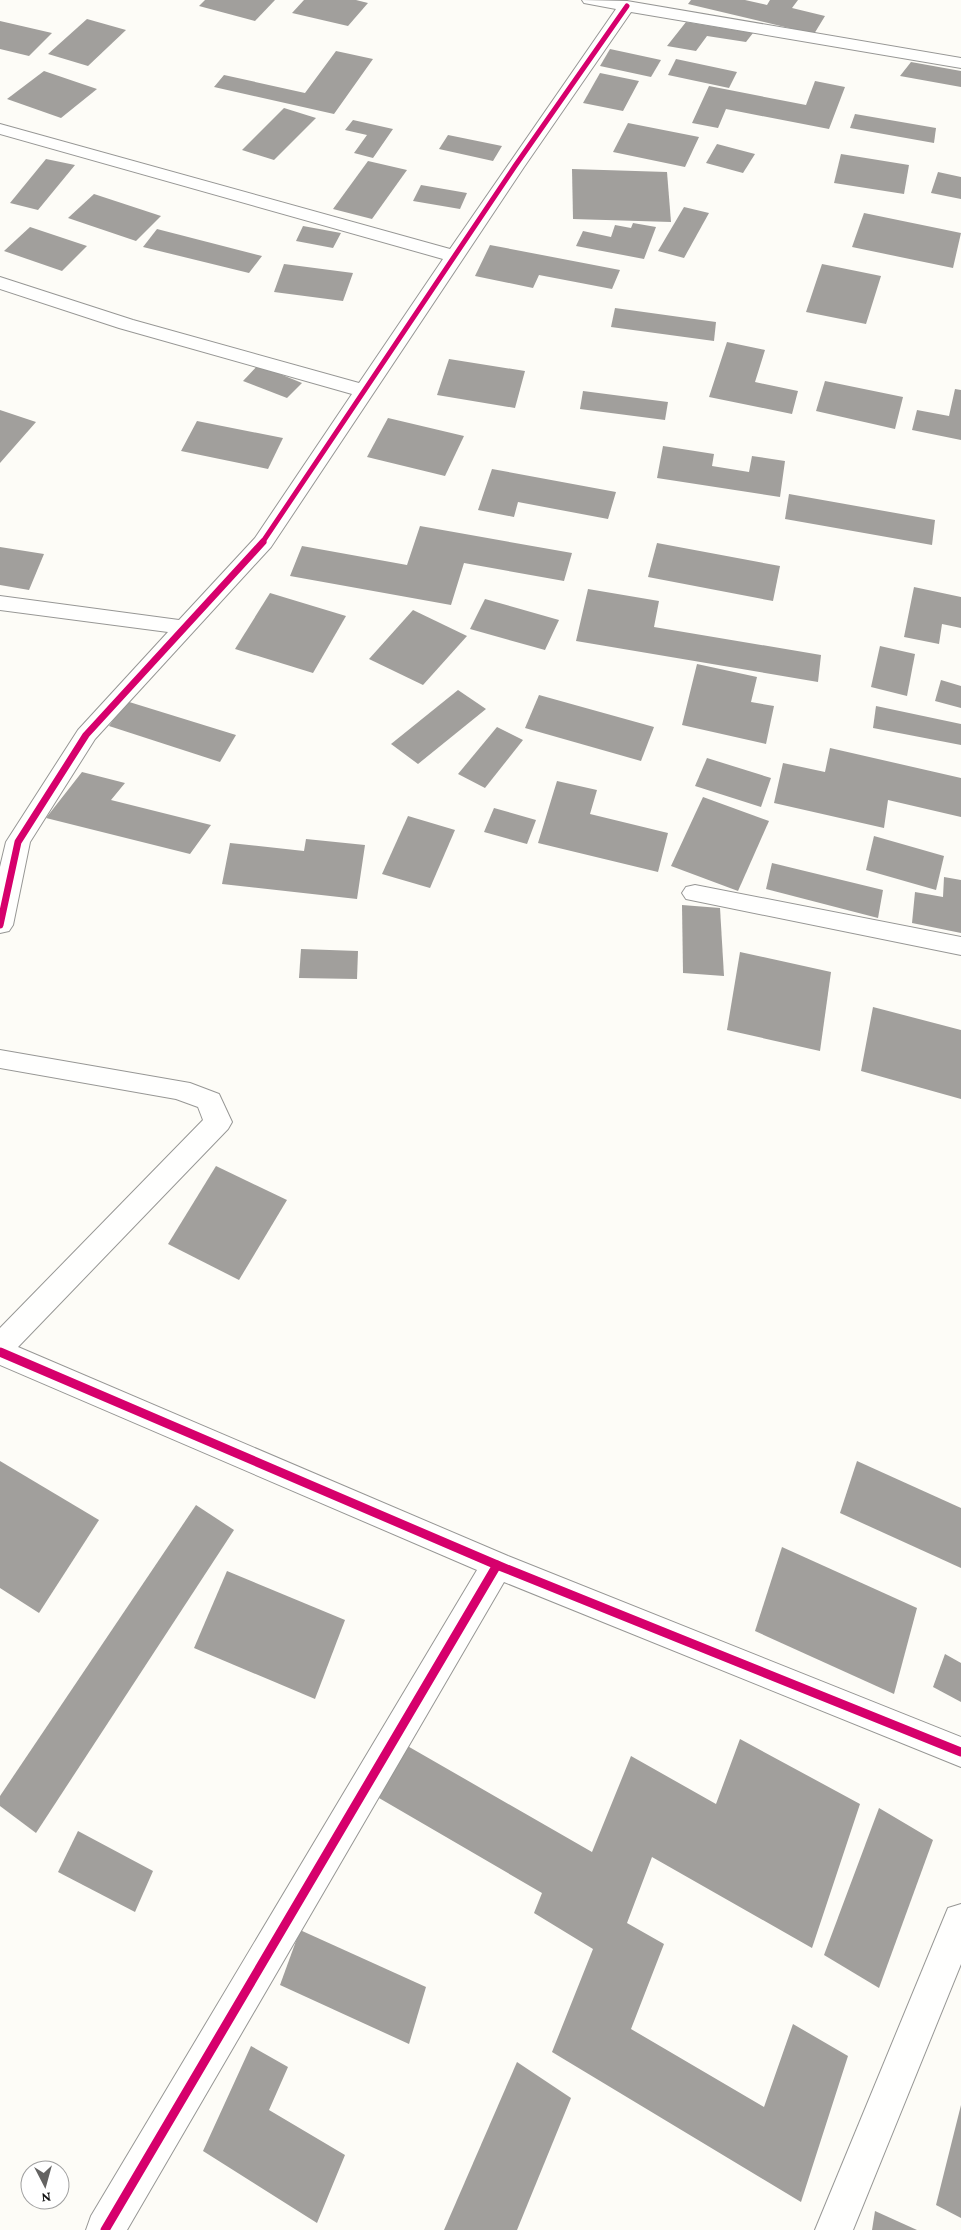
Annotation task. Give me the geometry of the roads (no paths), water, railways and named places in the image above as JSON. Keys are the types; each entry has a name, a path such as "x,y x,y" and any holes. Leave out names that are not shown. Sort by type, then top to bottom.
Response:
{"street":[{"path":"590,0 961,63"},
{"path":"0,925 18,842 86,734 263,542 515,166 627,6"},
{"path":"0,129 455,256"},
{"path":"0,284 126,324 365,391"},
{"path":"0,603 185,628"},
{"path":"695,893 961,946"},
{"path":"0,1059 180,1090 209,1101 218,1122 0,1347"},
{"path":"0,1352 497,1564 961,1752"},
{"path":"105,2230 497,1564"},
{"path":"834,2230 961,1920"}]}
